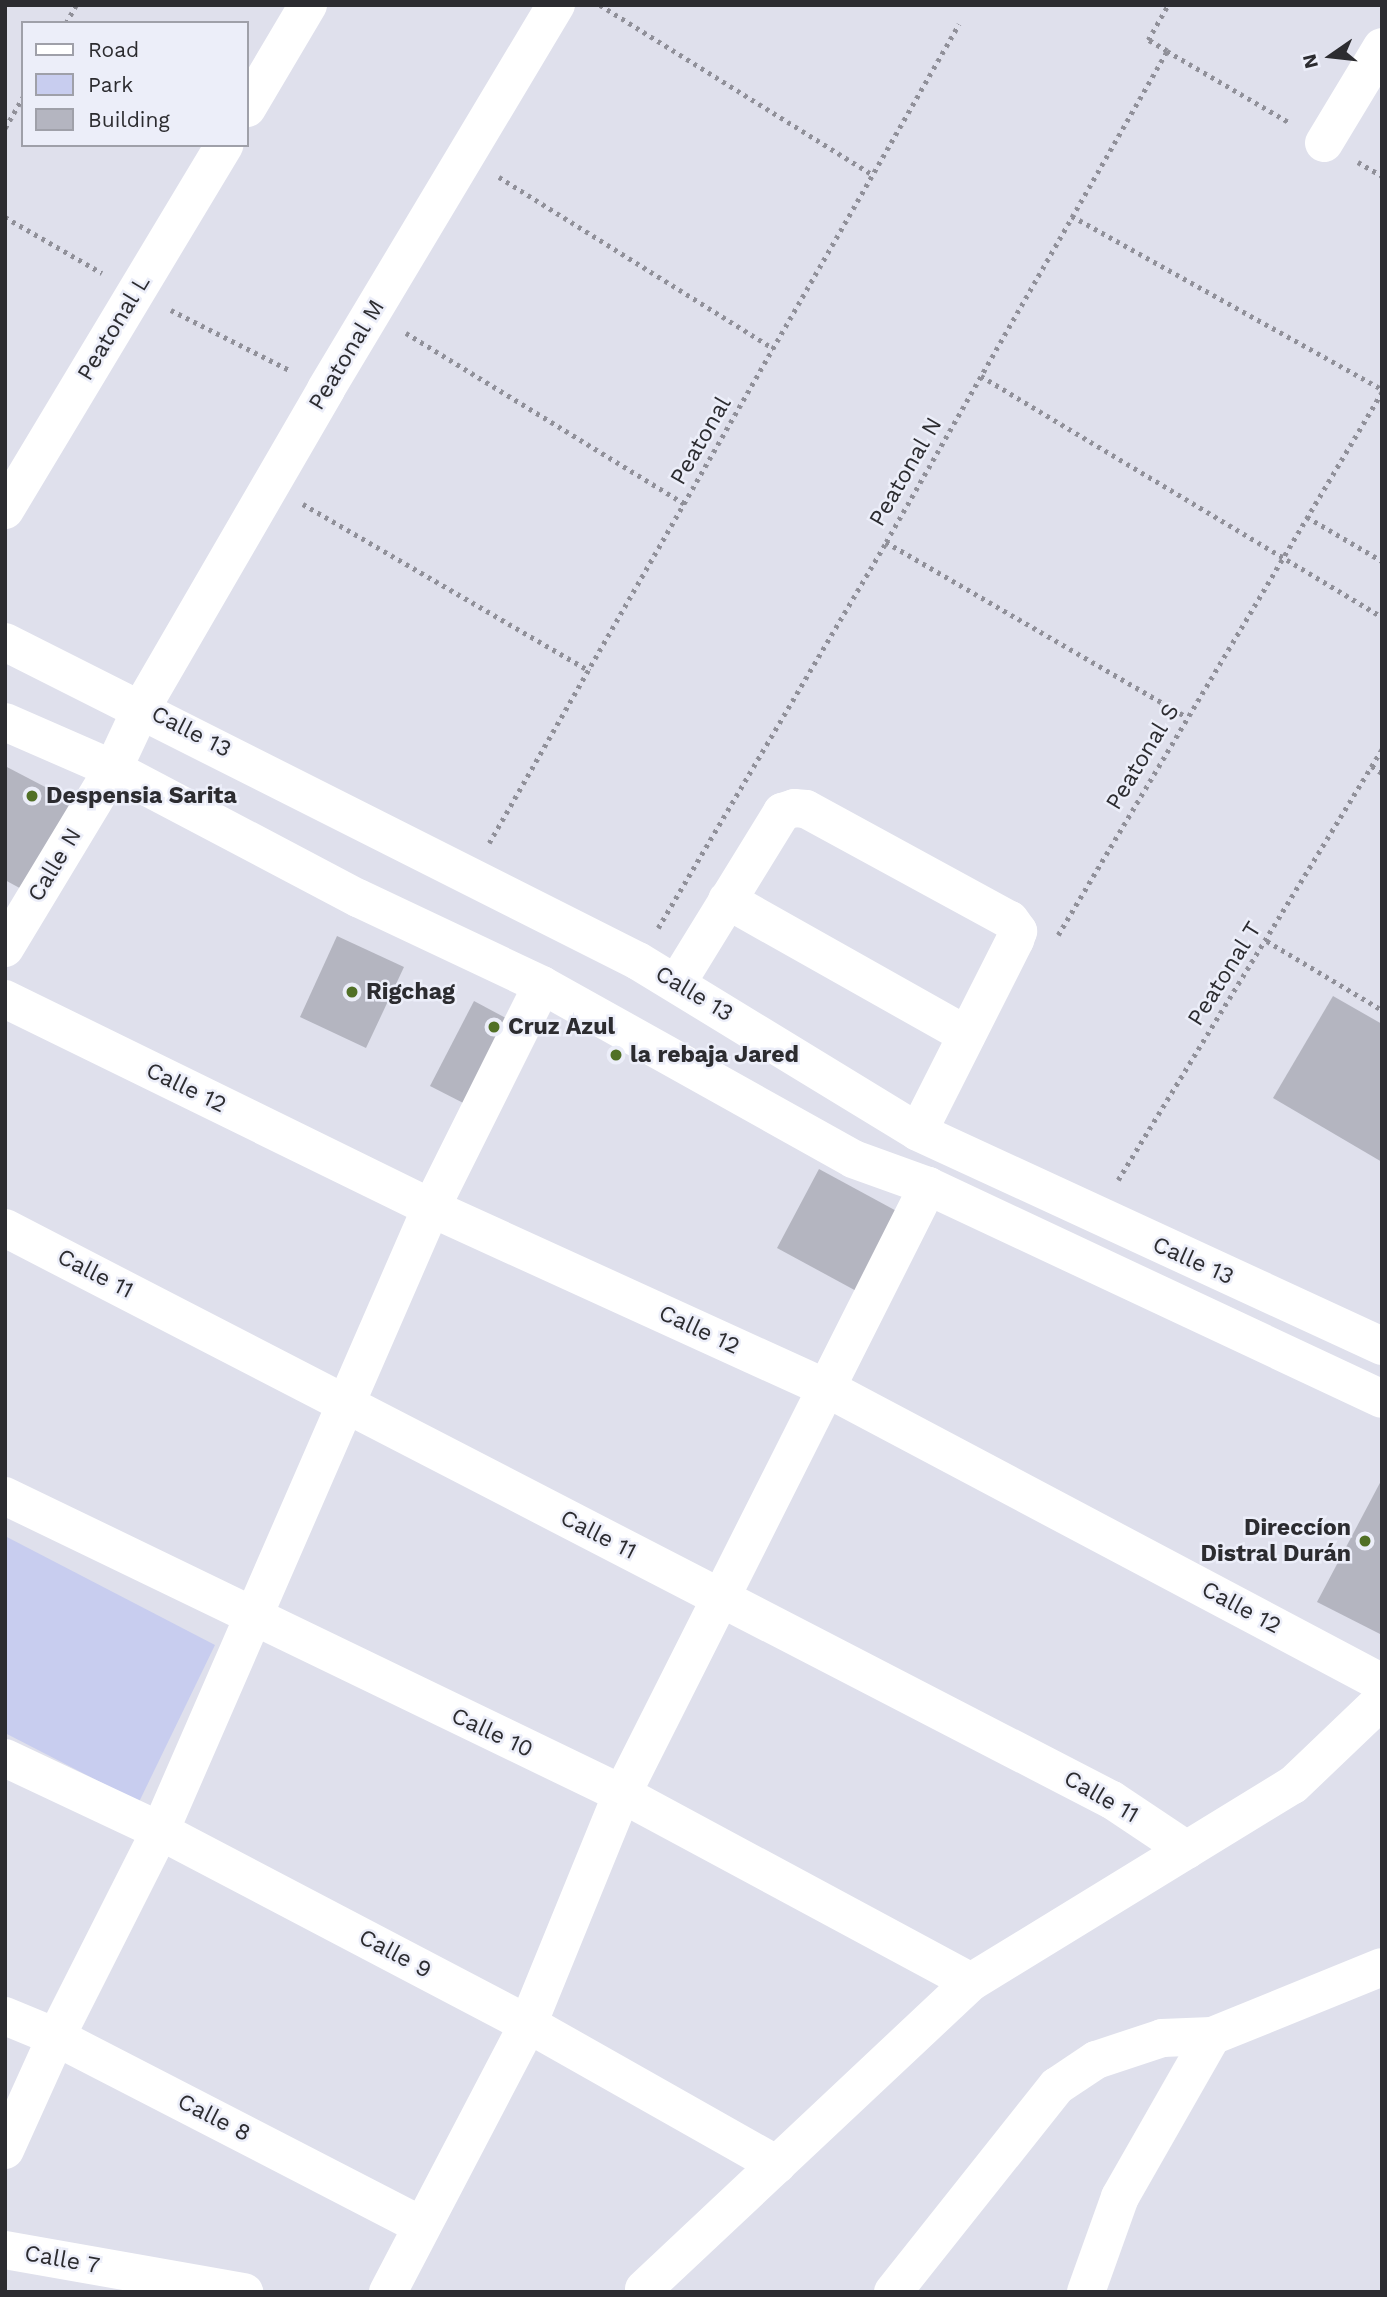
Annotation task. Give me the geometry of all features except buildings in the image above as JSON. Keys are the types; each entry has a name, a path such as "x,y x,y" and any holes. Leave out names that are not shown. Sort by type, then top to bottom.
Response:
{"street":[{"path":"248,106 309,5"},
{"name":"Peatonal M","path":"142,707 556,5"},
{"path":"1324,142 1382,47"},
{"name":"Peatonal L","path":"5,510 223,147"},
{"name":"Calle 13","path":"5,642 142,707 638,961 918,1132 1095,1216 1382,1346"},
{"name":"Calle N","path":"5,948 113,769 142,707"},
{"name":"Calle 13","path":"5,722 113,769 358,898 542,985 853,1159 928,1186 1382,1399"},
{"path":"677,983 782,812 794,808 806,808 1010,920 1018,931 1015,940 918,1132"},
{"path":"727,900 967,1035"},
{"path":"5,2150 56,2037 160,1831 349,1405 431,1208 542,985"},
{"name":"Calle 12","path":"5,999 431,1208 828,1389 1382,1683"},
{"path":"388,2292 528,2024 622,1794 928,1186"},
{"name":"Calle 11","path":"5,1228 1112,1800 1187,1850"},
{"path":"1169,1297 1185,1257"},
{"name":"Calle 10","path":"5,1496 253,1619 622,1794 971,1982"},
{"path":"644,2289 971,1982 1293,1785 1382,1700"},
{"name":"Calle 9","path":"5,1758 160,1831 528,2024 777,2165"},
{"path":"893,2292 1056,2086 1096,2060 1162,2038 1212,2036 1382,1967"},
{"name":"Calle 8","path":"5,2016 56,2037 421,2225"},
{"path":"1086,2292 1120,2197 1212,2036"},
{"name":"Calle 7","path":"5,2250 243,2292"}],"path":[{"path":"67,21 76,5"},
{"path":"600,5 873,175"},
{"path":"1168,5 1148,40 1382,176"},
{"name":"Peatonal","path":"470,874 590,671 959,24"},
{"name":"Peatonal N","path":"638,961 886,542 1167,51"},
{"path":"5,128 21,100"},
{"path":"465,156 774,349"},
{"path":"1072,216 1382,390"},
{"path":"372,313 685,504"},
{"path":"981,376 1382,617"},
{"name":"Peatonal S","path":"1056,939 1382,390"},
{"path":"271,485 590,671"},
{"path":"1307,517 1382,561"},
{"path":"886,542 1187,717"},
{"name":"Peatonal T","path":"1095,1216 1267,941 1382,749"},
{"path":"1372,766 1382,773"},
{"path":"1267,941 1382,1010"}],"green space":[{"path":"5,1536 215,1645 139,1802 5,1733"}],"place":[{"name":"Despensia Sarita","path":"32,796"},
{"name":"Rigchag","path":"352,992"},
{"name":"Cruz Azul","path":"494,1027"},
{"name":"la rebaja Jared","path":"616,1055"},
{"name":"Direccíon Distral Durán","path":"1365,1541"}]}
